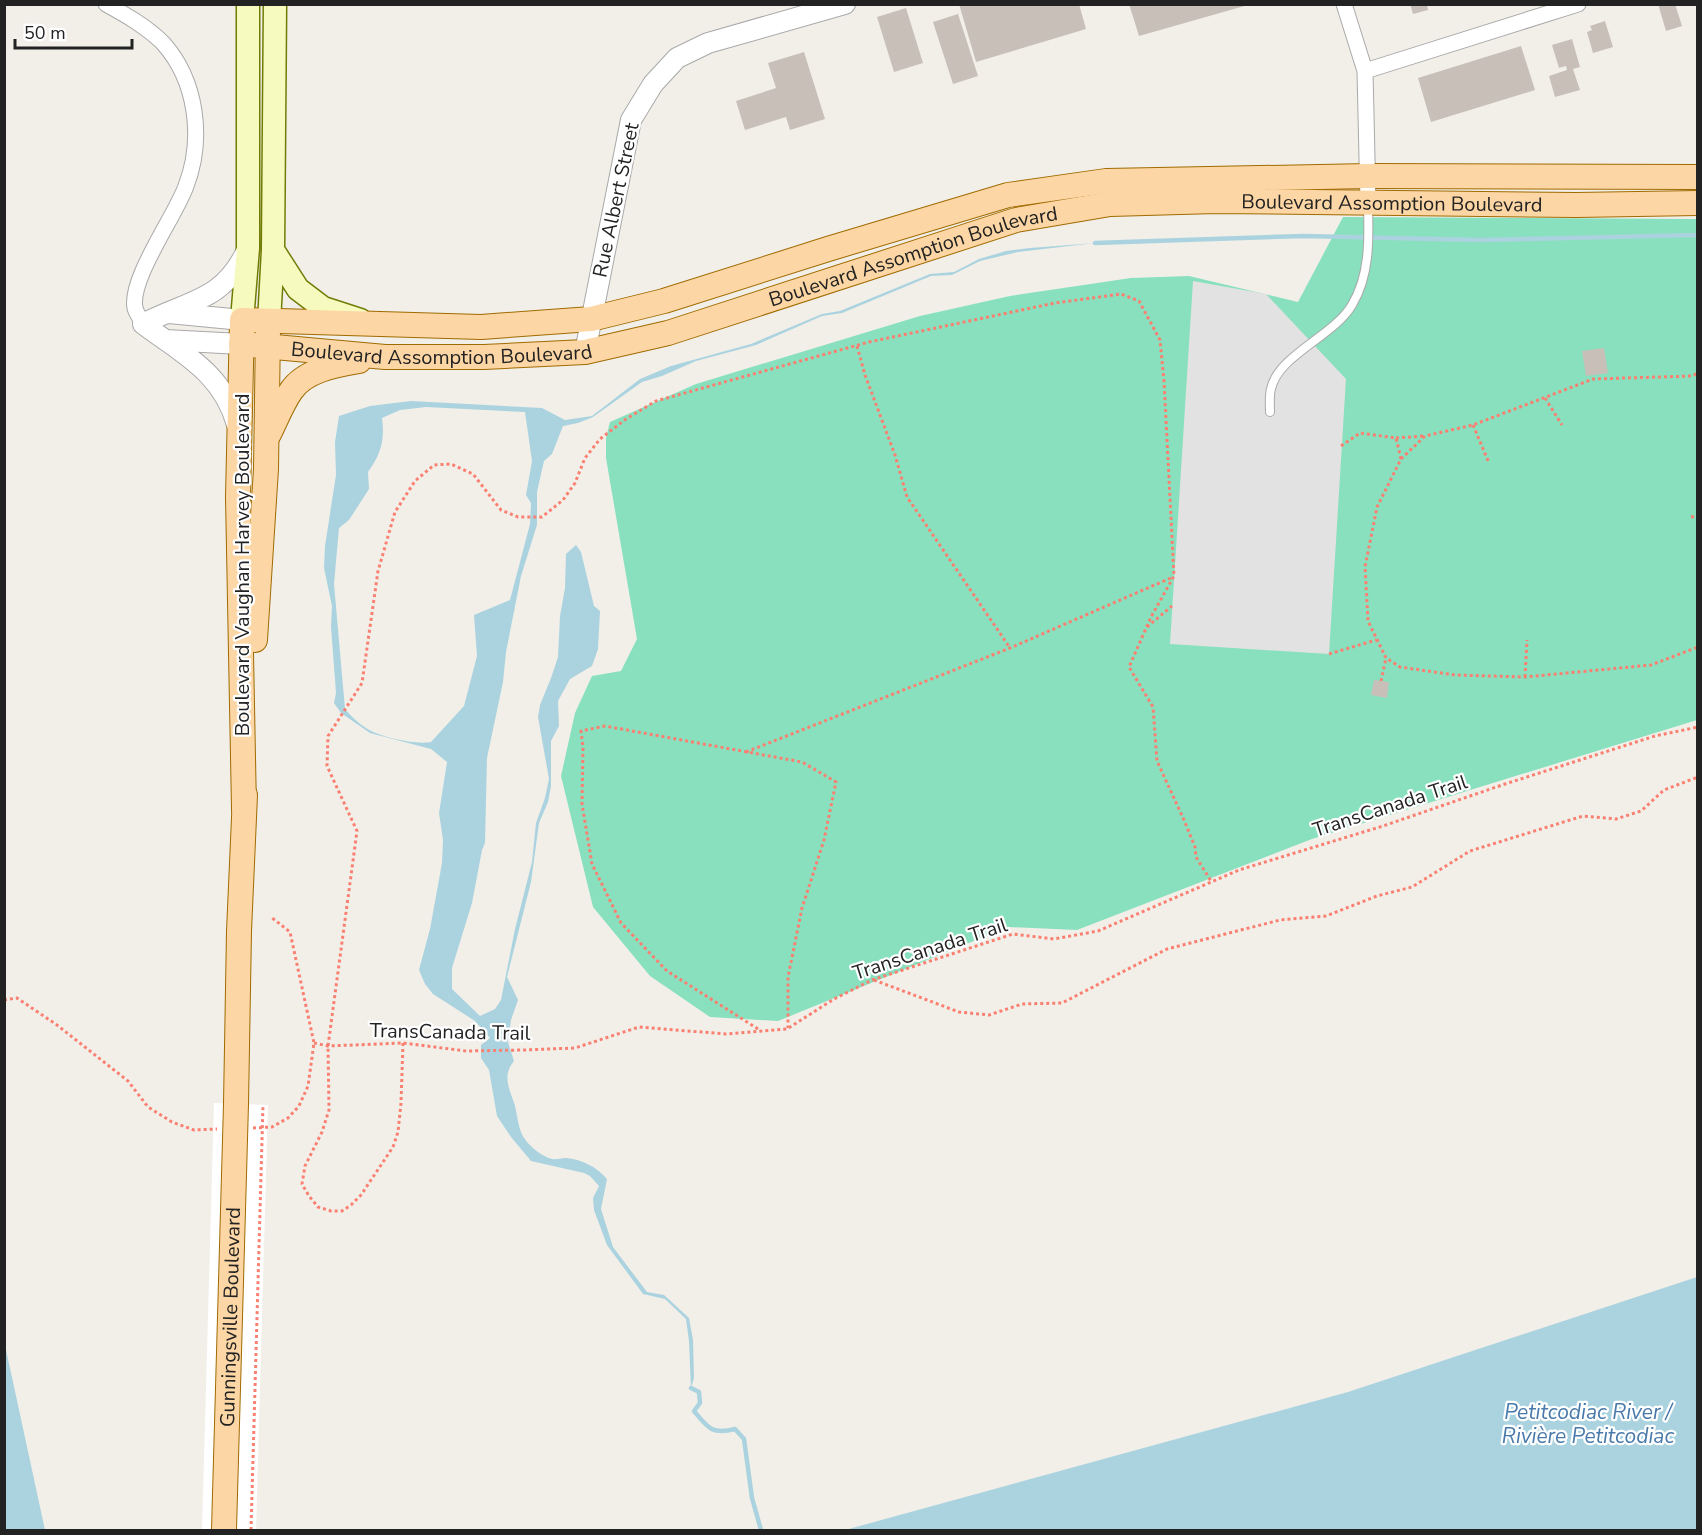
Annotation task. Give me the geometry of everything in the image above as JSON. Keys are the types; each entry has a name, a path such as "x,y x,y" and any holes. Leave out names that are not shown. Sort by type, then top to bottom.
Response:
{"main road":[{"name":"Boulevard Vaughan Harvey Boulevard","path":"244,809 238,497 242,323 248,248 249,4"},
{"name":"Boulevard Vaughan Harvey Boulevard","path":"236,1104 244,809 267,438 273,250 275,4"},
{"name":"Boulevard Assomption Boulevard","path":"242,323 481,327 591,319 664,301 1008,195 1106,181 1369,176 1698,177"},
{"name":"Boulevard Assomption Boulevard","path":"269,324 385,357 484,357 585,352 668,333 1016,220 1110,204 1216,201 1576,205 1698,203"},
{"path":"273,250 298,289 323,308 373,324"},
{"path":"267,438 291,391 300,381 336,365 385,357"},
{"name":"Gunningsville Boulevard","path":"224,1530 236,1104"}],"street":[{"path":"106,4 147,29 162,43 178,62 194,105 194,154 187,185 145,268 136,290 135,307 143,324 191,358 219,387 231,406 240,436"},
{"name":"Rue Albert Street","path":"585,352 631,120 653,84 676,58 708,43 845,4"},
{"path":"1344,4 1365,71 1368,202"},
{"path":"1365,71 1578,4"},
{"path":"143,324 164,313 206,298 235,273 248,248"},
{"name":"Boulevard Assomption Boulevard","path":"164,313 242,323"},
{"name":"Boulevard Assomption Boulevard","path":"165,340 242,323"}],"lane":[{"path":"1270,412 1271,388 1286,363 1337,323 1352,305 1364,279 1368,250 1368,202"}],"path":[{"path":"403,1043 401,1103 398,1132 393,1147 361,1195 342,1211 331,1211 318,1207 302,1184 305,1166 322,1132 329,1110 328,1046 357,831 327,766 328,736 349,707 362,683 378,571 395,512 415,481 434,465 451,464 473,474 501,510 518,517 542,517 563,500 575,483 585,458 600,439 656,400 857,346 1055,303 1121,294 1139,301 1160,339 1174,576 1146,628 1129,667 1153,707 1157,761 1195,847 1196,857 1211,881"},
{"path":"857,346 907,496 1010,648"},
{"path":"1341,446 1360,433 1396,438 1425,436 1473,425 1593,377 1692,376 1698,373"},
{"path":"1545,398 1562,425"},
{"path":"1473,425 1489,464"},
{"path":"1425,436 1401,459 1377,507 1365,567 1368,621 1386,658 1400,667 1455,675 1525,677 1652,665 1698,647"},
{"path":"1396,438 1401,459"},
{"path":"1691,517 1698,516"},
{"path":"746,752 1010,648 1174,576"},
{"path":"1146,628 1172,606"},
{"path":"1329,654 1376,640"},
{"path":"1525,677 1527,640"},
{"path":"1382,681 1386,658"},
{"path":"760,1030 667,971 621,923 592,864 582,804 581,731 605,726 802,762 836,782 824,840 802,908 788,977 788,1029"},
{"name":"TransCanada Trail","path":"314,1043 328,1046 403,1043 466,1051 523,1050 575,1048 639,1027 726,1034 788,1029 834,999 872,980 1013,934 1054,939 1098,930 1239,870 1383,826 1505,783 1655,736 1698,727"},
{"path":"872,980 959,1012 989,1015 1022,1004 1062,1004 1167,949 1280,920 1326,916 1377,896 1412,887 1470,851 1583,816 1616,819 1641,811 1664,790 1698,777"},
{"path":"249,1128 272,1127 288,1118 299,1106 308,1086 314,1043 290,933 271,918"},
{"path":"4,1000 17,998 57,1025 128,1081 148,1107 172,1122 194,1130 227,1129"},
{"path":"251,1530 263,1105"}],"green space":[{"path":"1343,217 1697,219 1697,720 1312,839 1077,930 1008,927 778,1021 710,1017 650,976 593,907 561,776 575,713 592,676 621,671 637,639 606,458 606,438 610,422 696,384 920,316 1010,296 1131,278 1189,276 1298,302"}],"shaded area":[{"path":"1193,281 1266,294 1346,379 1329,654 1170,644"}],"water":[{"path":"1095,243 1018,252 980,261 952,275 931,276 842,313 822,316 756,345 696,361 642,382 593,417 563,426 552,454 544,461 537,492 537,525 521,576 487,758 485,843 472,903 452,968 452,989 480,1016 495,1009 501,1000 515,929 532,862 536,823 549,779 538,717 540,705 558,657 566,554 576,545 581,552 594,606 600,611 598,649 592,666 570,679 558,701 559,726 551,741 551,786 548,802 539,823 531,882 507,977 518,1000 511,1020 508,1042 514,1061 508,1071 509,1090 520,1128 529,1145 552,1159 566,1158 583,1162 594,1167 607,1179 601,1209 613,1247 647,1292 664,1295 689,1318 693,1340 694,1378 691,1388 686,1319 665,1299 643,1294 607,1245 594,1210 593,1198 599,1186 590,1176 531,1161 511,1137 497,1116 489,1070 481,1058 481,1045 490,1038 475,1021 433,994 425,984 419,970 430,929 442,863 443,840 439,813 447,762 431,749 370,733 341,713 334,703 336,693 331,627 332,606 324,568 325,546 336,475 335,442 339,416 370,406 411,401 542,408 565,420 592,416 640,379 671,366 751,344 822,314 840,311 930,274 954,272 979,259 1006,251","holes":["426,407 525,412 532,461 526,495 531,503 530,524 510,600 474,615 477,656 464,706 431,742 407,741 372,731 357,722 345,709 334,584 339,528 349,520 369,489 368,472 379,453 383,433 382,418 400,410"]},
{"name":"Petitcodiac River / Rivière Petitcodiac","path":"1697,1277 1697,1530 845,1530 1348,1392"},
{"path":"5,1345 45,1530 5,1530"}],"pier":[{"path":"214,1103 268,1105 256,1530 202,1530"}],"building":[{"path":"959,4 1079,4 1086,29 976,62"},
{"path":"1129,4 1248,4 1248,5 1139,36"},
{"path":"1410,4 1427,4 1428,10 1413,14"},
{"path":"1658,4 1675,4 1682,26 1666,31"},
{"path":"906,8 923,63 894,72 877,17"},
{"path":"958,14 978,76 953,84 933,22"},
{"path":"1605,21 1613,47 1593,53 1587,32 1592,30 1590,26"},
{"path":"1572,39 1580,67 1573,69 1580,90 1555,97 1549,76 1567,70 1566,66 1559,68 1552,45"},
{"path":"1521,46 1535,90 1431,122 1418,78"},
{"path":"804,52 825,119 790,130 786,117 745,130 736,101 776,88 768,63"},
{"path":"1604,348 1608,373 1586,376 1582,351"},
{"path":"1374,680 1389,682 1387,698 1371,695"}],"waterway":[{"path":"1095,243 1303,236 1482,240 1698,235"},
{"path":"691,1388 699,1392 700,1403 694,1411 707,1426 721,1431 735,1429 744,1439 752,1498 761,1530"}]}
